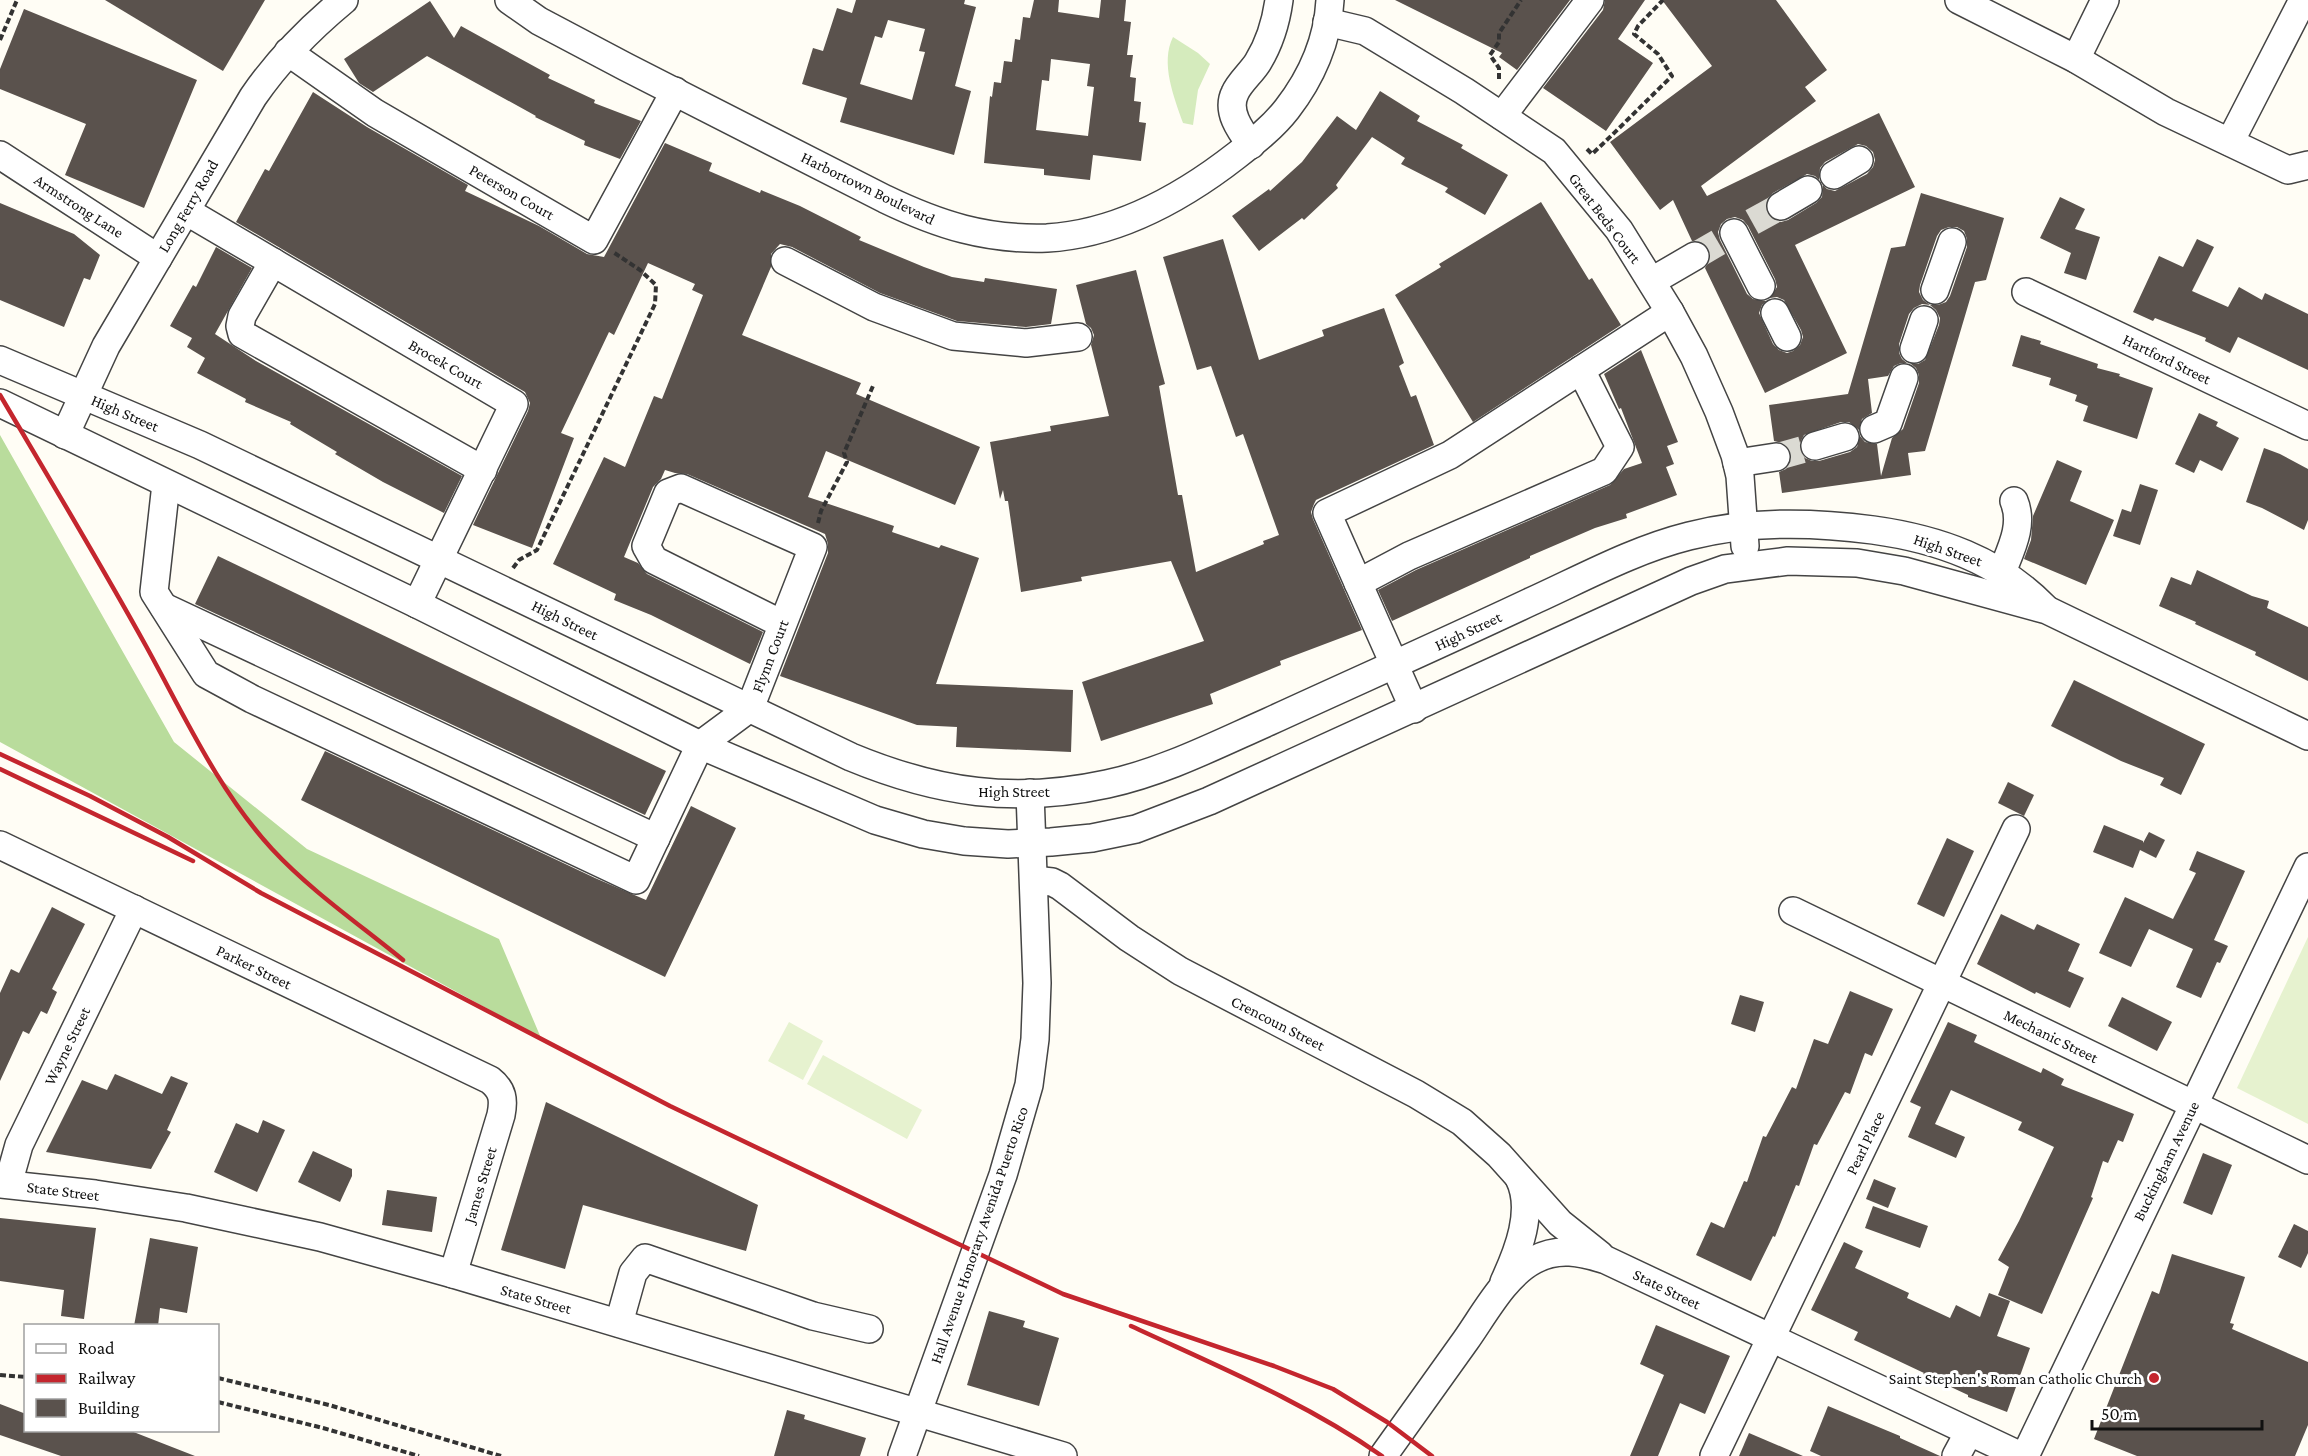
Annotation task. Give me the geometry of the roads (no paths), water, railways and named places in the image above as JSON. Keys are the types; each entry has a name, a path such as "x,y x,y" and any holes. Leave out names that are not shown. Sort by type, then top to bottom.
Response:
{"street":[{"name":"Long Ferry Road","path":"65,435 106,346 253,97 308,30 344,0"},
{"name":"Harbortown Boulevard","path":"508,0 539,21 926,219 986,235 1017,238 1048,238 1076,234 1129,220 1179,195 1251,145 1270,128 1300,92 1320,49 1328,11"},
{"path":"1251,145 1236,122 1233,102 1235,92 1248,77 1268,42 1275,23 1279,0"},
{"path":"1502,116 1590,0"},
{"path":"1959,0 2076,59 2166,112 2288,170 2308,165"},
{"path":"2076,59 2105,0"},
{"path":"2230,142 2303,0"},
{"name":"Great Beds Court","path":"1328,11 1365,30 1554,151 1619,230 1670,312 1705,380 1727,434 1737,463 1743,497 1746,565"},
{"name":"Peterson Court","path":"288,52 375,113 594,240 675,91"},
{"name":"Armstrong Lane","path":"0,155 158,258"},
{"path":"1834,175 1859,160"},
{"path":"1780,206 1808,190"},
{"name":"Brocek Court","path":"186,211 514,404 417,604"},
{"path":"1737,231 1761,285"},
{"path":"1935,290 1952,242"},
{"path":"1652,281 1695,256"},
{"path":"785,261 874,307 953,336 1026,343 1078,338"},
{"path":"273,262 242,316 240,326 242,334 483,470"},
{"name":"Hartford Street","path":"2026,292 2308,426"},
{"path":"1414,709 1326,513 1450,455 1670,312"},
{"path":"1775,313 1787,337"},
{"path":"1914,349 1924,320"},
{"name":"High Street","path":"0,360 200,445 851,757 914,780 969,791 1030,793 1066,791 1105,785 1158,769 1394,665 1643,551 1690,536 1744,528 1828,526 1887,532 1956,550 1978,559 2002,572 2024,588 2047,610"},
{"path":"1358,584 1409,556 1604,471 1620,447 1581,370"},
{"path":"1874,429 1888,423 1904,378"},
{"name":"High Street","path":"0,403 417,604 700,746 853,812 900,828 964,841 1032,843 1092,838 1136,829 1159,821 1414,709 1691,581 1725,569 1746,565 1810,561 1881,567 2047,610 2308,736"},
{"path":"1815,446 1845,437"},
{"path":"1737,463 1776,457"},
{"path":"166,484 154,592 206,675 263,704 636,880 700,746"},
{"name":"Flynn Court","path":"700,746 750,708 813,547 681,488 668,493 646,546 654,560 782,624"},
{"path":"2002,572 2015,540 2019,513 2014,501"},
{"path":"164,607 656,838"},
{"name":"Hall Avenue Honorary Avenida Puerto Rico","path":"902,1456 1003,1175 1029,1085 1037,1011 1030,793"},
{"name":"Pearl Place","path":"1714,1456 2016,829"},
{"name":"Parker Street","path":"0,845 490,1080 498,1087 502,1095"},
{"name":"Buckingham Avenue","path":"2023,1456 2308,867"},
{"name":"Crencoun Street","path":"1034,880 1052,882 1060,886 1121,932 1180,970 1439,1108 1481,1138 1518,1175 1560,1223 1606,1260"},
{"name":"Wayne Street","path":"4,1184 19,1145 134,909"},
{"name":"Mechanic Street","path":"1793,911 2308,1160"},
{"name":"James Street","path":"453,1274 501,1115 502,1095"},
{"path":"1497,1297 1512,1263 1525,1217 1525,1196 1518,1175"},
{"name":"State Street","path":"4,1184 106,1196 231,1217 320,1238 453,1274 1063,1456"},
{"name":"State Street","path":"1383,1456 1518,1271 1544,1255 1556,1252 1579,1252 1606,1260 2023,1456"},
{"path":"619,1323 633,1273 645,1258 813,1316 869,1329"},
{"path":"1956,1456 1969,1432"}],"tunnel":[{"path":"1752,222 1781,206"},
{"path":"1695,256 1726,238"},
{"path":"1776,457 1815,446"}],"railway":[{"path":"0,395 146,646 218,777 235,802 272,849 287,864 319,893 403,960"},
{"path":"0,754 90,796 168,837 261,893 670,1106 1063,1294 1274,1366 1333,1389 1387,1422 1432,1456"},
{"path":"0,769 193,861"},
{"path":"1131,1326 1228,1370 1291,1402 1382,1456"}],"place":[{"name":"Saint Stephen's Roman Catholic Church","path":"2154,1378"}]}
